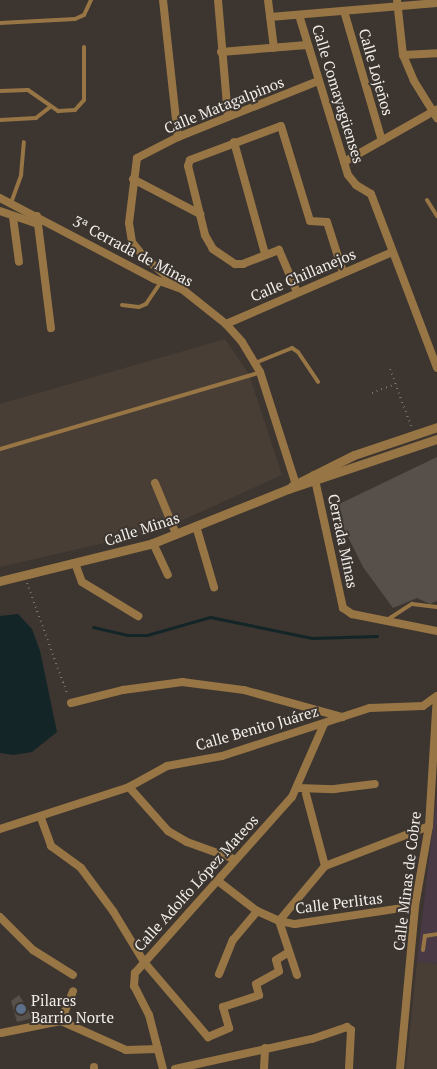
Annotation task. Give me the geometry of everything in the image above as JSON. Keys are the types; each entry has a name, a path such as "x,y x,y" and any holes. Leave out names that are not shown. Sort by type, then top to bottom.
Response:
{"street":[{"path":"163,0 178,137"},
{"path":"218,0 228,116"},
{"path":"268,0 274,48"},
{"path":"270,17 397,3 437,3"},
{"path":"344,162 436,113 404,55 397,3"},
{"name":"Calle Lojeños","path":"344,10 382,142"},
{"name":"Calle Comayagüenses","path":"299,15 344,162 353,181 371,194 437,368"},
{"path":"221,52 307,45"},
{"path":"404,55 437,53"},
{"name":"Calle Matagalpinos","path":"133,180 135,163 141,155 228,116 318,82"},
{"path":"296,292 282,252 276,250 243,264 228,260 208,243 188,166 192,158 277,125 282,128 310,221 327,222 343,272"},
{"path":"234,142 265,254"},
{"path":"182,289 144,258 132,242 129,223 133,180 200,214"},
{"name":"3ª Cerrada de Minas","path":"0,198 38,220 161,282 182,289 226,324 260,372 295,482"},
{"path":"0,211 13,217 38,220 52,328"},
{"path":"13,217 19,262"},
{"name":"Calle Chillanejos","path":"226,324 296,292 392,252"},
{"name":"Calle Minas","path":"0,581 153,543 288,489 371,448 437,427"},
{"name":"Calle Minas","path":"288,489 295,482 437,439"},
{"name":"Cerrada Minas","path":"315,476 343,608 352,614 385,621"},
{"path":"155,483 176,534"},
{"path":"196,526 214,587"},
{"path":"153,543 168,575"},
{"path":"75,563 82,582 138,616"},
{"path":"385,621 437,631"},
{"path":"71,703 123,690 182,682 244,690 342,717"},
{"name":"Calle Benito Juárez","path":"0,829 41,818 129,787 167,766 222,756 380,706 424,706 437,696"},
{"name":"Calle Minas de Cobre","path":"400,1069 415,906 429,826 437,696"},
{"name":"Calle Adolfo López Mateos","path":"163,1069 149,1015 134,986 135,973 298,788 324,724"},
{"path":"298,788 334,789 375,784"},
{"path":"129,787 168,831 187,842 234,859"},
{"path":"306,794 325,866"},
{"path":"41,818 51,846 88,877 144,962 208,1037 229,1028 223,1008 259,995 256,984 279,971 276,960 289,952"},
{"path":"297,975 279,921 325,866 429,826"},
{"name":"Calle Perlitas","path":"218,881 257,911 279,921 307,924 415,906"},
{"path":"219,974 234,940 257,911"},
{"path":"0,917 33,950 72,975"},
{"path":"61,1021 73,991"},
{"path":"0,1032 61,1021 126,1050 158,1049"},
{"path":"176,1069 312,1039 344,1027 351,1030 349,1069"},
{"path":"264,1069 265,1048"}],"lane":[{"path":"0,23 76,19 84,15 91,0"},
{"path":"0,91 28,90 37,94 50,107 69,112 84,100 84,47"},
{"path":"0,120 36,118 50,107"},
{"path":"11,203 21,175 24,142"},
{"path":"427,200 437,216"},
{"path":"122,305 139,307 146,304 161,282"},
{"path":"255,363 292,348 298,352 318,382"},
{"path":"0,449 260,372"},
{"path":"385,621 412,604 437,607"},
{"path":"424,950 425,936 437,934"}],"path":[{"path":"390,369 414,435"},
{"path":"372,394 396,384"},
{"path":"25,576 71,703"}],"shaded area":[{"path":"225,339 249,374 282,475 161,530 0,567 0,404"},
{"path":"18,614 32,629 40,651 57,732 32,752 13,755 0,753 0,616"},
{"path":"437,791 437,964 417,962"},
{"path":"417,962 437,964 437,1069 406,1069"}],"building":[{"path":"437,457 437,601 430,604 417,598 393,608 363,567 333,507"},
{"name":"Pilares Barrio Norte","path":"19,995 33,1018 17,1022 11,1001"}],"waterway":[{"path":"93,627 127,635 147,635 210,617 312,638 377,636"}],"place":[{"name":"Pilares Barrio Norte","path":"21,1009"}]}
